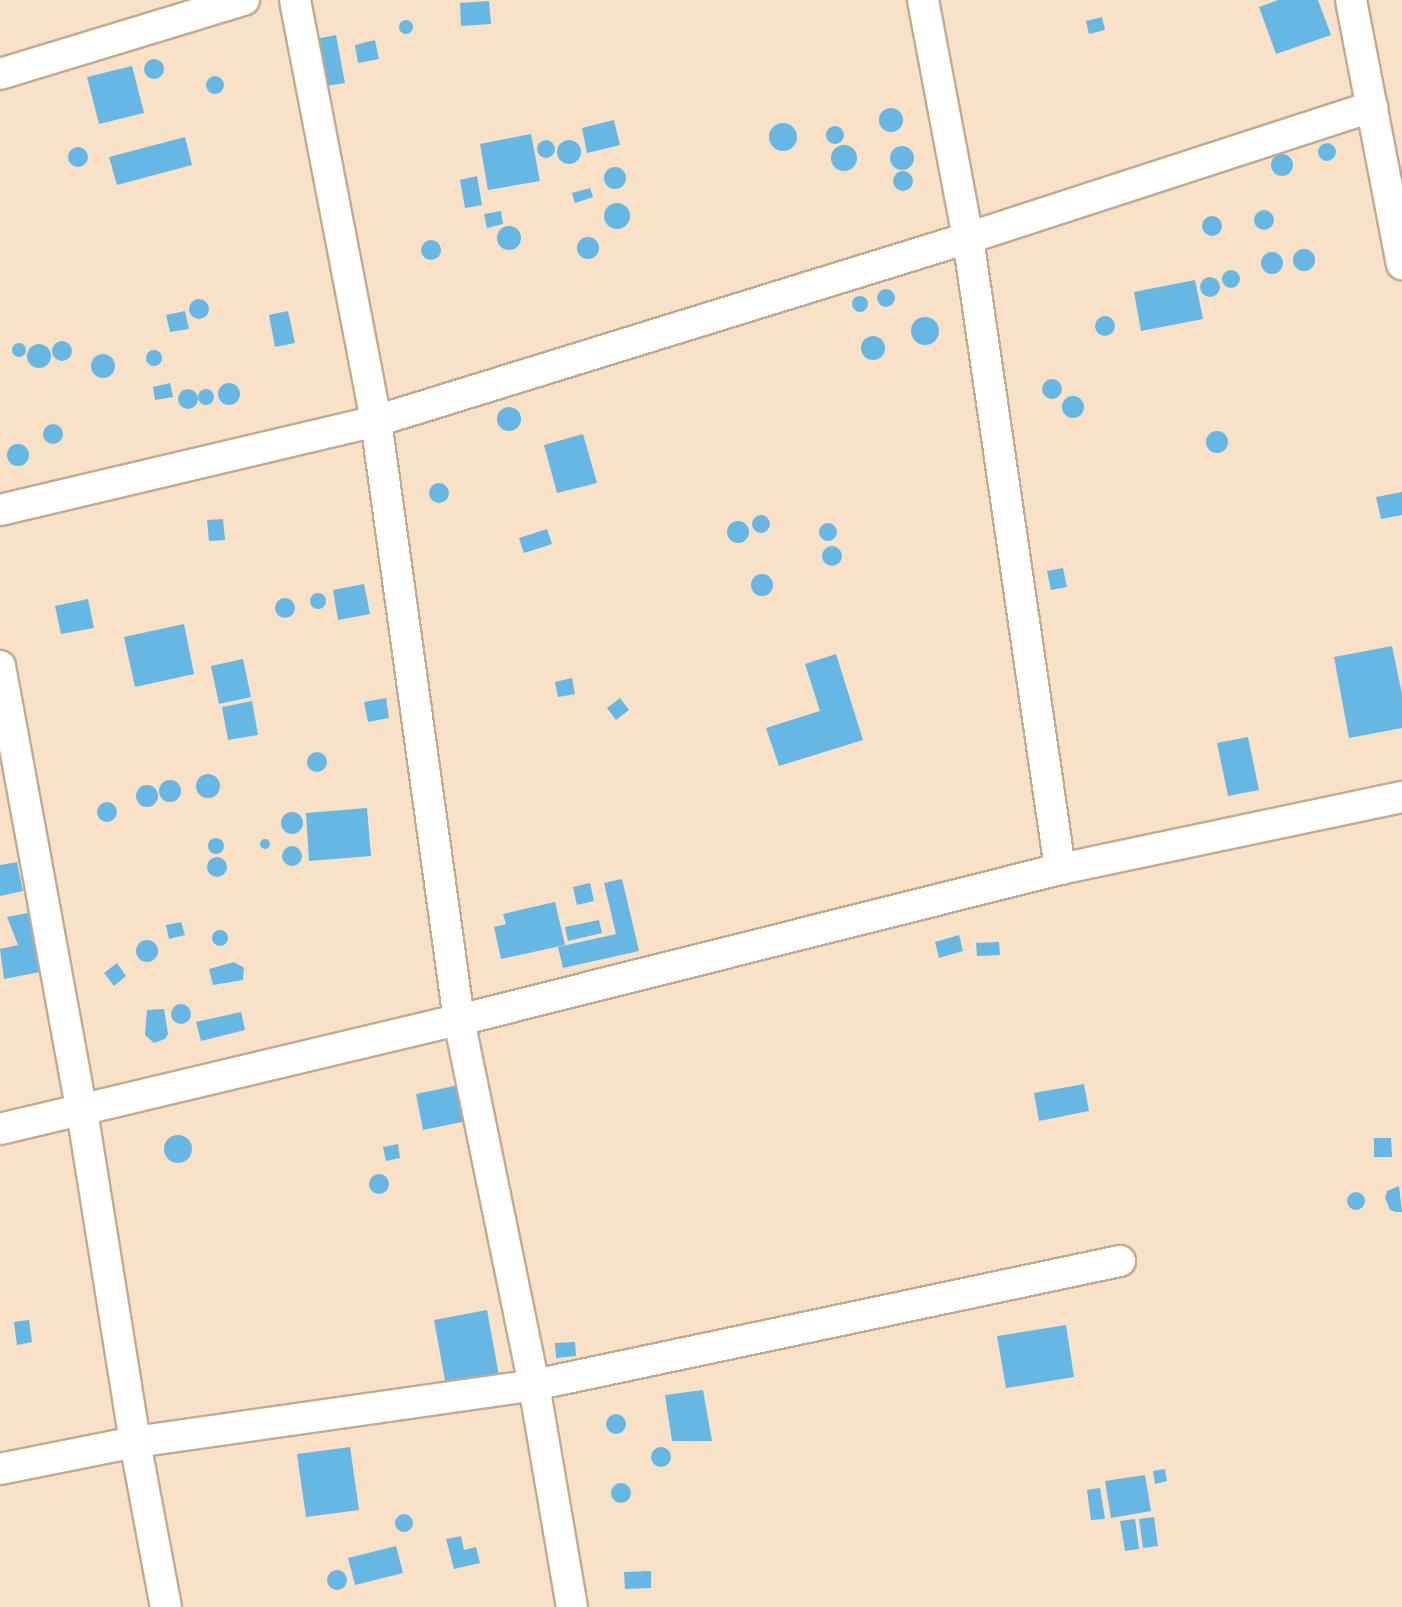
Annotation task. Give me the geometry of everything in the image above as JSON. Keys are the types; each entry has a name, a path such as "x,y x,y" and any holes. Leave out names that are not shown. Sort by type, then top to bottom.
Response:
{"street":[{"path":"0,74 244,0"},
{"path":"295,0 376,421 459,1020 534,1385 572,1607"},
{"path":"922,0 968,238 1060,869"},
{"path":"1351,0 1402,264"},
{"path":"0,510 376,421 968,238 1372,107"},
{"path":"0,666 82,1110 135,1442 166,1607"},
{"path":"0,1129 459,1020 1060,869 1402,797"},
{"path":"0,1469 135,1442 534,1385 1120,1261"}],"building":[{"path":"1278,0 1318,0 1331,35 1276,54 1259,7"},
{"path":"489,1 491,24 461,26 460,3"},
{"path":"1102,17 1105,30 1089,34 1086,21"},
{"path":"406,20 411,22 413,27 411,32 406,34 401,32 399,27 401,22"},
{"path":"336,35 345,83 320,87 311,40"},
{"path":"375,40 379,59 358,63 355,45"},
{"path":"154,59 161,62 164,69 161,76 154,79 147,76 144,69 147,62"},
{"path":"132,66 144,113 99,124 87,77"},
{"path":"215,76 221,79 224,85 221,91 215,94 209,91 206,85 209,79"},
{"path":"891,108 896,109 902,115 902,125 896,131 891,132 886,131 880,125 879,120 880,115 886,109"},
{"path":"614,120 620,145 587,153 582,128"},
{"path":"783,123 793,127 797,137 793,147 783,151 773,147 769,137 773,127"},
{"path":"835,126 841,129 844,135 841,141 835,144 829,141 826,135 829,129"},
{"path":"531,134 540,181 488,190 480,144"},
{"path":"185,137 192,165 117,185 109,157"},
{"path":"542,140 550,140 555,145 553,156 542,158 537,153 537,145"},
{"path":"569,140 578,143 581,152 578,161 569,164 560,161 557,152 560,143"},
{"path":"1323,143 1331,143 1336,148 1334,159 1323,161 1318,156 1318,148"},
{"path":"844,145 853,149 857,158 853,167 844,171 835,167 831,158 835,149"},
{"path":"902,146 907,147 913,153 913,163 907,169 902,170 897,169 891,163 890,158 891,153 897,147"},
{"path":"78,147 85,150 88,157 85,164 78,167 71,164 68,157 71,150"},
{"path":"1282,154 1290,157 1293,165 1290,173 1282,176 1274,173 1271,165 1274,157"},
{"path":"615,167 623,170 626,178 623,186 615,189 607,186 604,178 607,170"},
{"path":"903,171 910,174 913,181 910,188 903,191 896,188 893,181 896,174"},
{"path":"477,176 482,205 465,208 460,180"},
{"path":"590,188 593,197 575,203 572,193"},
{"path":"617,203 626,207 630,216 626,225 617,229 608,225 604,216 608,207"},
{"path":"1264,210 1271,213 1274,220 1271,227 1264,230 1257,227 1254,220 1257,213"},
{"path":"501,211 503,224 487,228 484,214"},
{"path":"1208,216 1216,216 1222,222 1222,230 1216,236 1208,236 1202,230 1202,222"},
{"path":"509,226 518,229 521,238 518,247 509,250 500,247 497,238 500,229"},
{"path":"588,237 596,240 599,248 596,256 588,259 580,256 577,248 580,240"},
{"path":"431,240 438,243 441,250 438,257 431,260 424,257 421,250 424,243"},
{"path":"1300,249 1308,249 1315,256 1315,264 1308,271 1300,271 1293,264 1293,256"},
{"path":"1272,252 1282,259 1283,263 1276,273 1272,274 1262,267 1261,263 1268,253"},
{"path":"1231,270 1238,272 1240,279 1238,286 1231,288 1224,286 1222,279 1224,272"},
{"path":"1210,277 1217,280 1220,287 1217,294 1210,297 1203,294 1200,287 1203,280"},
{"path":"1195,280 1203,319 1141,331 1134,292"},
{"path":"886,289 892,292 895,298 892,304 886,307 880,304 877,298 880,292"},
{"path":"860,296 868,304 860,312 852,304"},
{"path":"195,299 203,299 209,305 209,313 203,319 195,319 189,313 189,305"},
{"path":"185,311 189,329 170,332 166,315"},
{"path":"288,311 295,343 275,347 269,315"},
{"path":"1101,316 1109,316 1115,322 1115,330 1109,336 1101,336 1095,330 1095,322"},
{"path":"925,317 935,321 939,331 935,341 925,345 915,341 911,331 915,321"},
{"path":"873,336 878,337 884,343 884,353 878,359 873,360 868,359 862,353 861,348 862,343 868,337"},
{"path":"62,341 69,344 72,351 69,358 62,361 55,358 52,351 55,344"},
{"path":"19,343 24,345 26,350 24,355 19,357 14,355 12,350 14,345"},
{"path":"39,344 44,345 50,351 50,361 44,367 39,368 34,367 28,361 27,356 28,351 34,345"},
{"path":"151,350 157,350 162,358 160,364 151,366 146,361 146,355"},
{"path":"103,354 112,357 115,366 112,375 103,378 94,375 91,366 94,357"},
{"path":"1052,379 1059,382 1062,389 1059,396 1052,399 1045,396 1042,389 1045,382"},
{"path":"170,383 173,397 155,400 153,387"},
{"path":"229,383 237,386 240,394 237,402 229,405 221,402 218,394 221,386"},
{"path":"188,389 195,392 198,399 195,406 188,409 181,406 178,399 181,392"},
{"path":"203,389 209,389 214,397 212,403 203,405 198,400 198,394"},
{"path":"1073,396 1081,399 1084,407 1081,415 1073,418 1065,415 1062,407 1065,399"},
{"path":"509,407 514,408 520,414 520,424 514,430 509,431 504,430 498,424 497,419 498,414 504,408"},
{"path":"49,424 57,424 63,430 63,438 57,444 49,444 43,438 43,430"},
{"path":"1217,431 1225,434 1228,442 1225,450 1217,453 1209,450 1206,442 1209,434"},
{"path":"583,434 597,483 557,493 544,445"},
{"path":"18,444 26,447 29,455 26,463 18,466 10,463 7,455 10,447"},
{"path":"439,483 446,486 449,493 446,500 439,503 432,500 429,493 432,486"},
{"path":"1402,492 1402,515 1381,519 1376,497"},
{"path":"757,515 765,515 770,520 768,531 757,533 752,528 752,520"},
{"path":"223,519 225,540 209,541 207,520"},
{"path":"738,521 748,528 749,532 742,542 738,543 728,536 727,532 734,522"},
{"path":"828,523 834,526 837,532 834,538 828,541 822,538 819,532 822,526"},
{"path":"547,529 552,544 524,553 519,538"},
{"path":"832,546 839,549 842,556 839,563 832,566 825,563 822,556 825,549"},
{"path":"1063,568 1067,587 1051,590 1047,571"},
{"path":"762,574 770,577 773,585 770,593 762,596 754,593 751,585 754,577"},
{"path":"364,584 370,614 338,620 333,590"},
{"path":"318,593 324,595 326,601 324,607 318,609 312,607 310,601 312,595"},
{"path":"285,598 292,601 295,608 292,615 285,618 278,615 275,608 278,601"},
{"path":"88,599 94,628 61,634 55,606"},
{"path":"184,624 194,674 135,687 124,637"},
{"path":"1392,646 1402,694 1402,728 1349,738 1334,657"},
{"path":"836,654 863,740 779,766 766,728 820,711 805,664"},
{"path":"243,659 251,697 219,704 211,666"},
{"path":"572,678 575,694 558,697 555,682"},
{"path":"386,698 389,718 368,722 364,702"},
{"path":"620,698 629,710 616,720 607,708"},
{"path":"252,701 258,735 228,740 222,707"},
{"path":"1248,737 1259,790 1228,796 1217,743"},
{"path":"317,752 324,755 327,762 324,769 317,772 310,769 307,762 310,755"},
{"path":"208,774 213,775 219,781 219,791 213,797 208,798 203,797 197,791 196,786 197,781 203,775"},
{"path":"170,780 178,783 181,791 178,799 170,802 162,799 159,791 162,783"},
{"path":"147,785 155,788 158,796 155,804 147,807 139,804 136,796 139,788"},
{"path":"107,802 114,805 117,812 114,819 107,822 100,819 97,812 100,805"},
{"path":"367,808 371,856 309,861 306,813"},
{"path":"292,812 300,815 303,823 300,831 292,834 284,831 281,823 284,815"},
{"path":"213,838 219,838 224,846 222,852 213,854 208,849 208,843"},
{"path":"265,839 270,844 265,849 260,844"},
{"path":"292,846 299,849 302,856 299,863 292,866 285,863 282,856 285,849"},
{"path":"217,857 224,860 227,867 224,874 217,877 210,874 207,867 210,860"},
{"path":"17,862 23,891 0,896 0,865"},
{"path":"622,879 639,951 563,968 558,947 616,934 604,883"},
{"path":"590,883 594,901 577,905 573,887"},
{"path":"555,902 565,945 501,959 494,927 506,924 503,914"},
{"path":"28,913 40,972 4,979 0,949 18,945 7,917"},
{"path":"599,920 602,933 568,941 565,927"},
{"path":"181,922 185,935 169,939 166,925"},
{"path":"217,930 223,930 228,938 226,944 217,946 212,941 212,935"},
{"path":"959,935 963,951 939,958 935,942"},
{"path":"147,940 155,943 158,951 155,959 147,962 139,959 136,951 139,943"},
{"path":"999,942 1000,955 977,956 976,943"},
{"path":"234,962 244,968 243,980 213,985 209,969"},
{"path":"117,963 126,976 114,986 104,973"},
{"path":"177,1004 185,1004 191,1010 191,1018 185,1024 177,1024 171,1018 171,1010"},
{"path":"164,1009 168,1034 165,1039 154,1043 145,1035 147,1010"},
{"path":"241,1012 245,1030 201,1041 196,1022"},
{"path":"1084,1084 1089,1111 1039,1121 1034,1093"},
{"path":"459,1085 467,1121 423,1130 416,1094"},
{"path":"178,1135 188,1139 192,1149 188,1159 178,1163 168,1159 164,1149 168,1139"},
{"path":"1374,1138 1391,1138 1392,1157 1374,1157"},
{"path":"398,1144 400,1158 386,1161 383,1147"},
{"path":"379,1174 386,1177 389,1184 386,1191 379,1194 372,1191 369,1184 372,1177"},
{"path":"1399,1186 1402,1212 1396,1212 1390,1210 1385,1198 1387,1191"},
{"path":"1356,1192 1364,1197 1365,1201 1360,1209 1356,1210 1348,1205 1347,1201 1352,1193"},
{"path":"487,1310 499,1376 446,1386 434,1320"},
{"path":"29,1320 32,1342 17,1345 14,1322"},
{"path":"1066,1325 1074,1377 1006,1388 997,1336"},
{"path":"575,1342 576,1356 556,1358 555,1343"},
{"path":"703,1390 712,1441 672,1441 665,1395"},
{"path":"616,1414 623,1417 626,1424 623,1431 616,1434 609,1431 606,1424 609,1417"},
{"path":"350,1447 359,1510 306,1517 297,1454"},
{"path":"661,1447 668,1450 671,1457 668,1464 661,1467 654,1464 651,1457 654,1450"},
{"path":"1165,1469 1167,1481 1155,1484 1153,1471"},
{"path":"1145,1475 1151,1511 1111,1518 1105,1481"},
{"path":"617,1483 625,1483 631,1489 631,1497 625,1503 617,1503 611,1497 611,1489"},
{"path":"1100,1488 1105,1519 1091,1520 1087,1490"},
{"path":"400,1514 408,1514 413,1519 411,1530 400,1532 395,1527 395,1519"},
{"path":"1154,1517 1158,1546 1143,1548 1139,1519"},
{"path":"1135,1519 1139,1549 1125,1551 1120,1521"},
{"path":"461,1536 464,1550 476,1547 480,1563 454,1569 446,1539"},
{"path":"396,1546 403,1573 355,1585 348,1558"},
{"path":"333,1570 341,1570 347,1576 347,1584 341,1590 333,1590 327,1584 327,1576"},
{"path":"651,1571 651,1588 625,1589 624,1572"}]}
